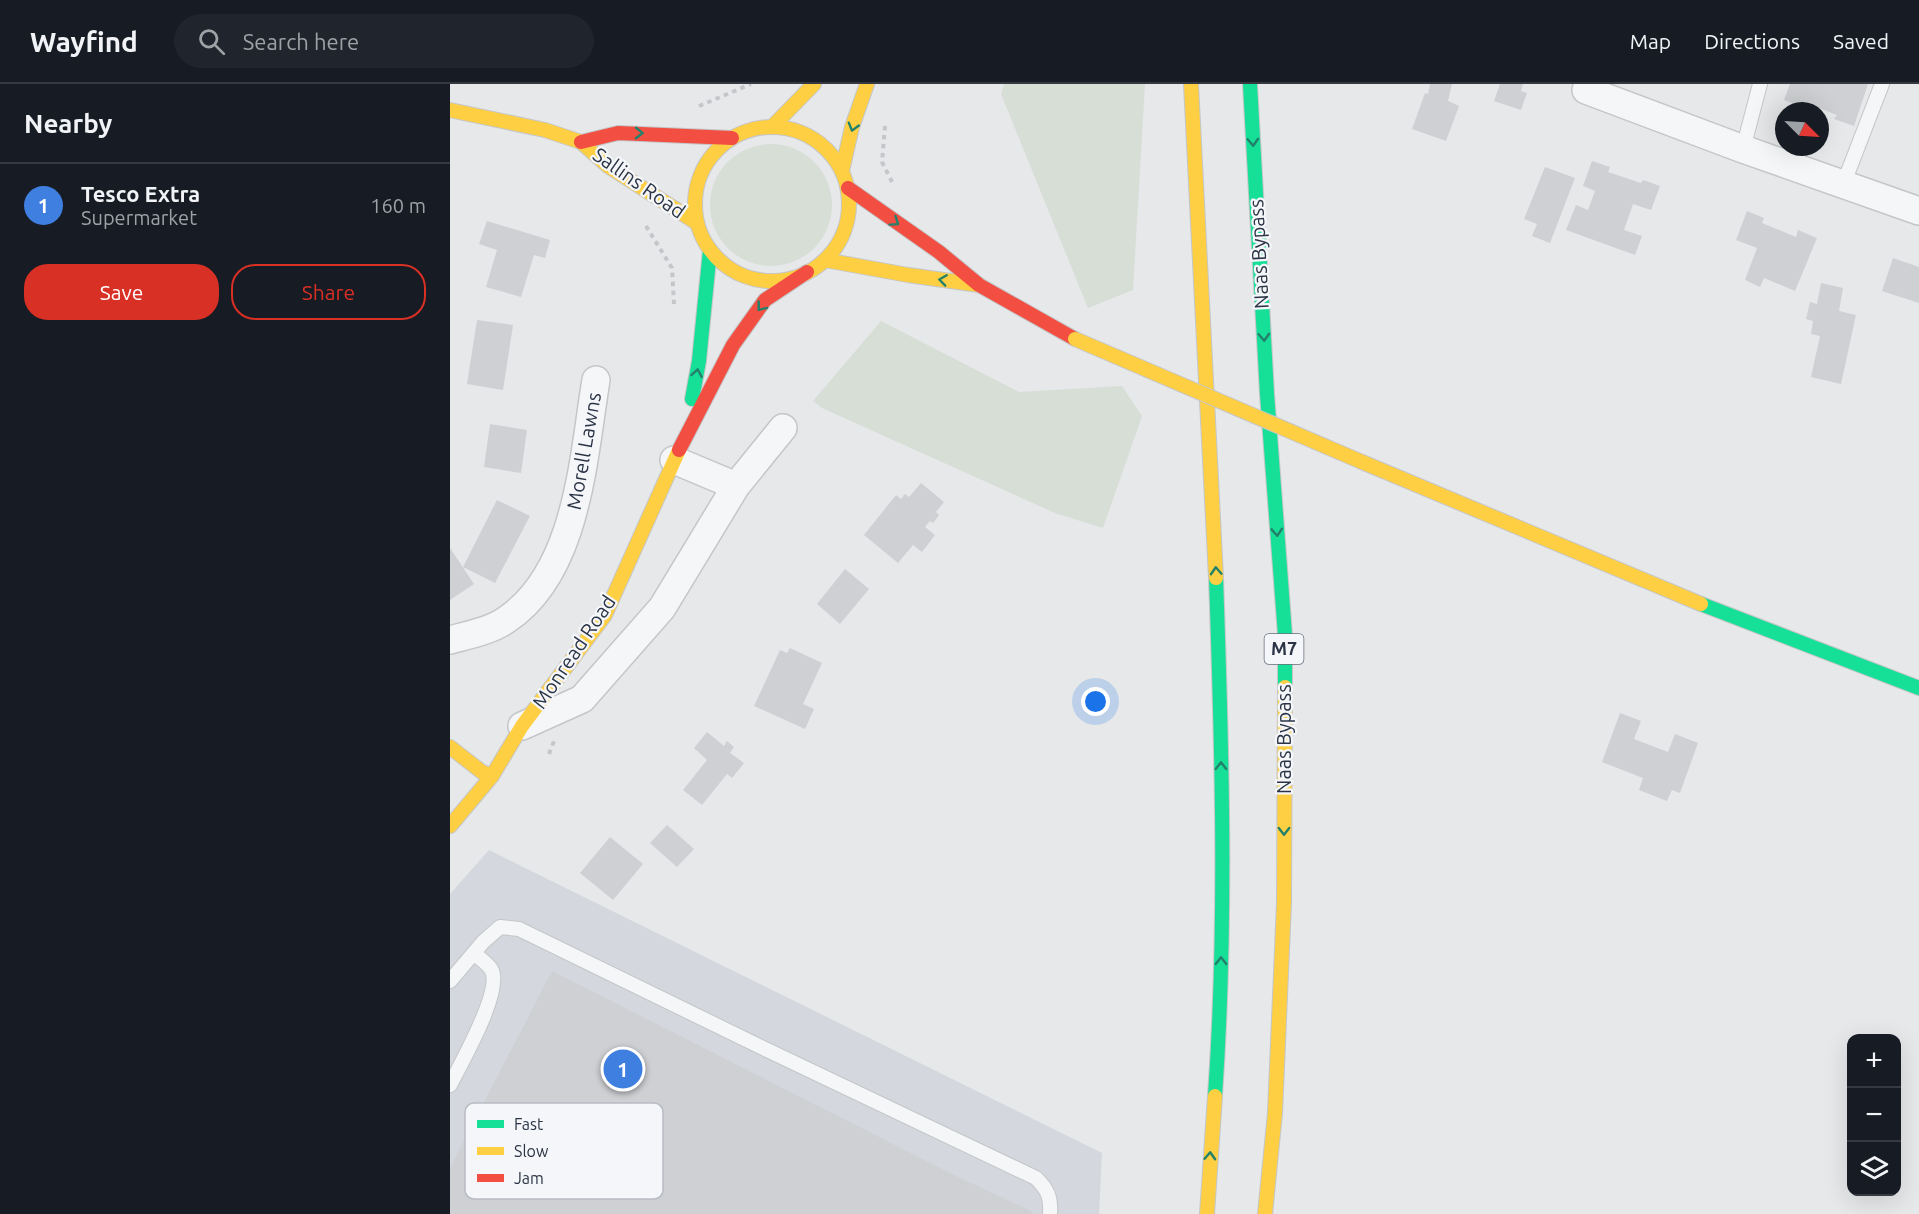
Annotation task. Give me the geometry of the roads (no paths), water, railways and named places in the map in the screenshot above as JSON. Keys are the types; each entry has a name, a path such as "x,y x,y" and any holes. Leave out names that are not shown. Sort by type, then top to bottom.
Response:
{"main road":[{"path":"772,127 814,84"},
{"path":"842,171 852,127 867,84"},
{"path":"1191,84 1208,386 1221,681 1221,972 1207,1214"},
{"name":"Naas Bypass","path":"1250,84 1267,394 1284,635 1284,903 1275,1113 1265,1214"},
{"name":"Sallins Road","path":"450,110 545,130 581,142 608,166 697,223"},
{"path":"772,127 794,129 813,139 830,153 842,171 848,188 848,214 841,239 825,260 807,272 787,280 765,281 744,276 726,266 710,250 702,237 697,223 695,198 701,174 714,153 732,138 751,129 772,127"},
{"name":"Sallins Road","path":"581,142 618,132 732,138"},
{"path":"848,188 939,252 979,285 1075,339 1607,566 1827,654 1919,688"},
{"name":"Monread Road","path":"687,431 699,361 710,250"},
{"path":"825,260 979,285"},
{"name":"Monread Road","path":"450,826 492,776 522,726 605,615 687,431 733,345 765,300 807,272"},
{"path":"450,747 482,772 492,776"}],"street":[{"path":"1586,90 1743,149 1919,211"},
{"name":"Morell Lawns","path":"450,640 474,634 506,621 536,595 555,561 574,514 596,380"},
{"path":"522,726 582,699 662,608 736,486 783,428"},
{"path":"674,460 736,486"}],"lane":[{"path":"1743,149 1760,84"},
{"path":"1843,185 1882,84"},
{"path":"450,981 500,927 519,929 1036,1178 1047,1189 1050,1214"},
{"path":"450,1085 489,1006 494,985 492,970 474,953"}],"place":[{"name":"Tesco Extra","path":"623,1069"}]}
